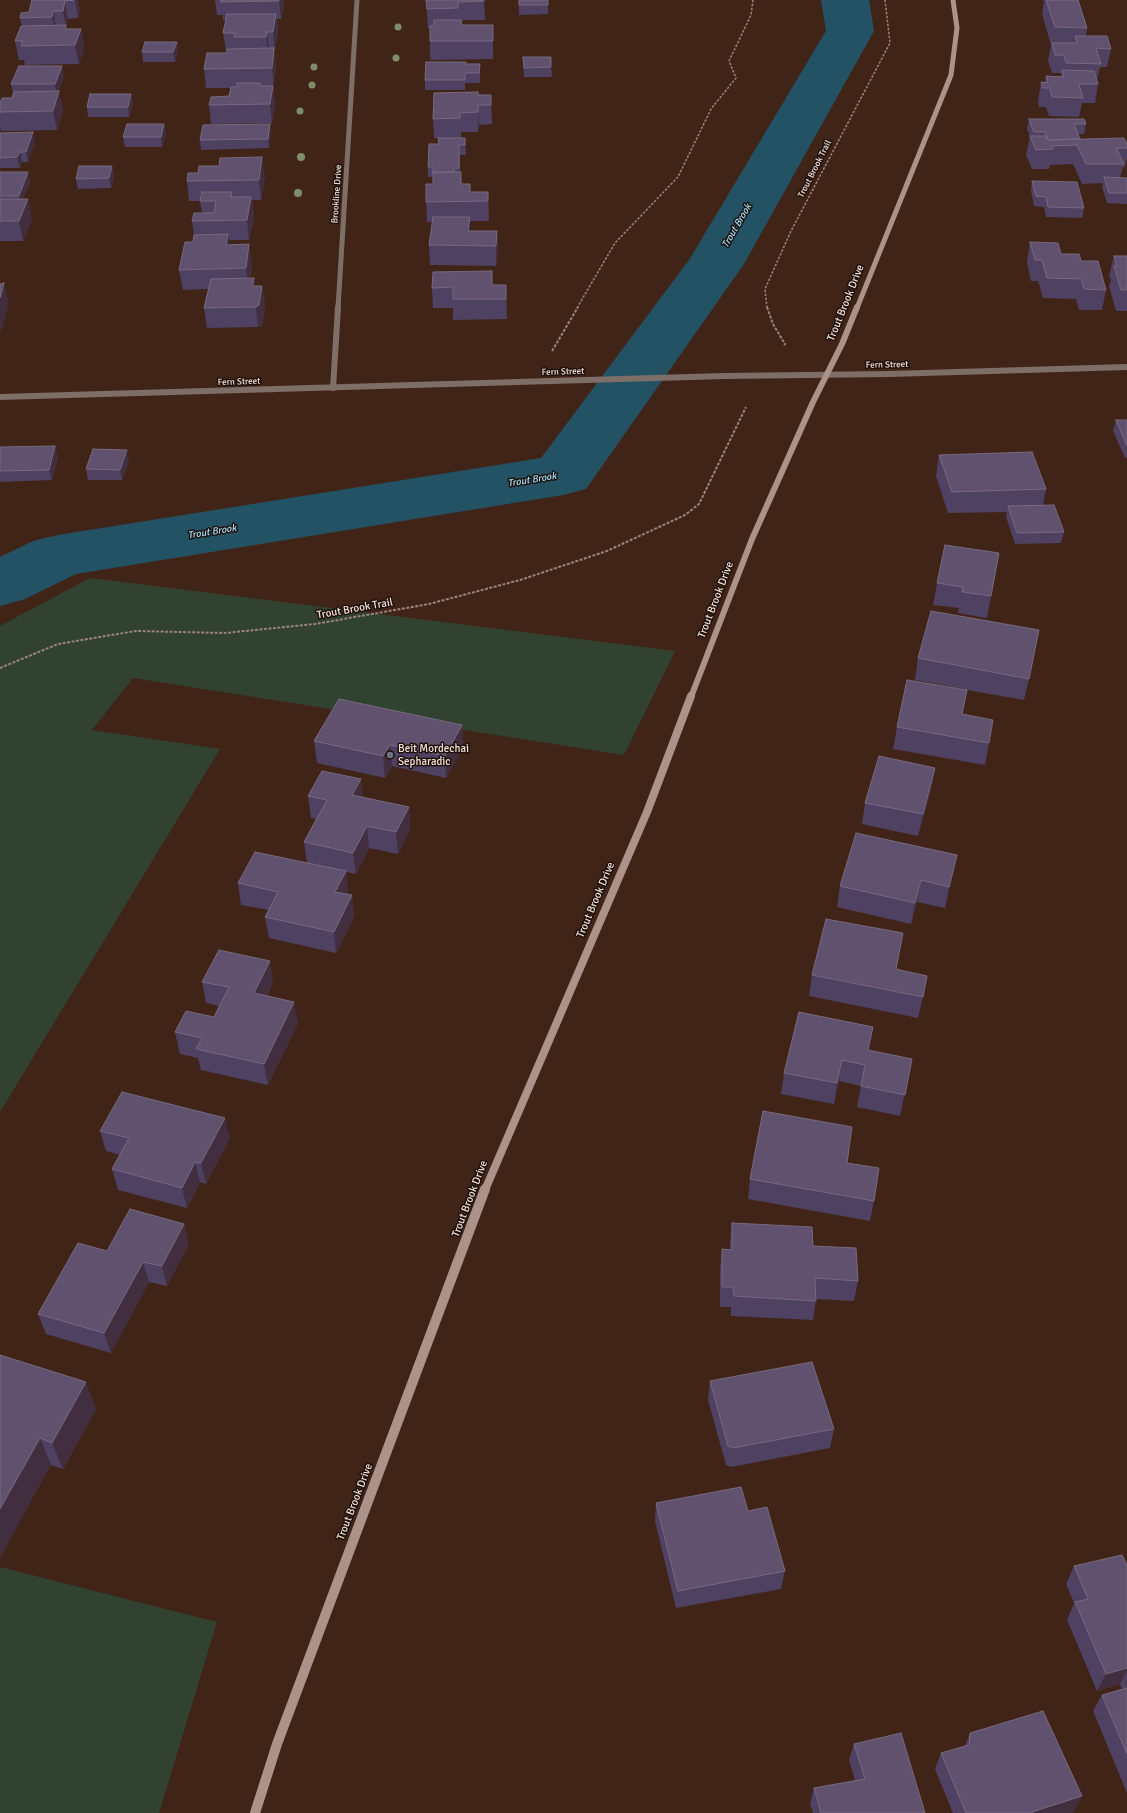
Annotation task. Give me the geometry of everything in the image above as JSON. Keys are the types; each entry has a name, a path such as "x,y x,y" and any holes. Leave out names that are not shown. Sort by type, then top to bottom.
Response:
{"main road":[{"name":"Trout Brook Drive","path":"255,1813 277,1744 485,1190 647,812 752,539 842,344 951,75 957,28 953,0"}],"street":[{"name":"Brookline Drive","path":"332,388 357,0"},
{"name":"Fern Street","path":"0,397 724,376 828,375 1127,367"}],"path":[{"path":"550,355 615,243 678,177 711,109 736,78 729,61 751,15 753,0"},
{"name":"Trout Brook Trail","path":"786,344 773,324 766,305 765,289 792,231 890,44 885,0"},
{"name":"Trout Brook Trail","path":"0,668 58,644 136,631 225,633 316,624 429,604 520,580 607,550 685,515 699,504 746,407"}],"green space":[{"path":"90,578 675,651 624,755 133,678 92,730 220,749 0,1112 0,626"},
{"path":"0,1567 217,1622 159,1813 0,1813"}],"building":[{"path":"32,0 74,0 65,1 63,11 53,11 52,17 20,18 21,13 29,12"},
{"path":"221,0 279,0 279,1 221,2"},
{"path":"426,0 484,1 458,2 458,8 427,9"},
{"path":"519,0 548,0 548,5 519,5"},
{"path":"1046,0 1078,0 1087,28 1055,27"},
{"path":"227,14 276,14 273,32 267,32 266,37 234,37 235,33 223,33"},
{"path":"434,20 462,20 461,25 493,25 493,41 430,41 430,26 434,26"},
{"path":"66,25 65,29 81,29 75,45 21,46 23,41 15,41 21,26"},
{"path":"1075,36 1107,36 1111,49 1096,48 1101,64 1066,63 1064,55 1055,55 1052,43 1077,43"},
{"path":"145,42 177,42 173,52 142,52"},
{"path":"274,48 272,68 204,69 207,53 227,53 227,49"},
{"path":"523,57 551,57 551,67 524,68"},
{"path":"426,62 466,62 466,64 480,64 479,73 465,73 465,80 425,80"},
{"path":"19,66 62,66 55,84 11,84"},
{"path":"1062,70 1094,71 1098,84 1079,84 1083,98 1052,97 1050,88 1043,88 1041,82 1048,83 1046,76 1064,77"},
{"path":"237,83 260,83 260,86 273,86 270,104 209,105 211,97 229,96 231,87 237,87"},
{"path":"59,91 53,111 0,112 0,103 2,98 12,98 14,92"},
{"path":"478,92 478,95 491,95 491,105 478,105 478,112 460,113 460,118 433,119 434,93"},
{"path":"90,94 131,94 128,107 87,107"},
{"path":"1029,119 1084,119 1086,124 1074,124 1080,139 1048,140 1045,132 1034,132"},
{"path":"127,124 164,124 161,137 123,137"},
{"path":"270,124 268,139 200,140 203,125"},
{"path":"33,132 26,152 20,152 17,157 0,158 0,133"},
{"path":"1030,136 1046,136 1048,140 1124,138 1127,148 1116,148 1124,164 1086,164 1077,145 1051,146 1053,149 1036,150"},
{"path":"438,138 465,138 465,145 459,145 459,168 454,168 454,172 433,173 433,167 428,167 429,144 439,144"},
{"path":"262,157 259,180 187,181 188,173 198,173 199,166 219,166 220,158"},
{"path":"79,166 112,166 109,178 76,179"},
{"path":"0,172 28,172 19,196 0,196"},
{"path":"433,172 461,172 461,184 470,184 470,192 488,192 488,201 426,202 426,184 433,184"},
{"path":"1104,177 1127,178 1127,193 1109,193"},
{"path":"1032,181 1077,182 1084,208 1048,207 1046,197 1036,196"},
{"path":"202,192 232,192 231,197 251,197 247,220 192,221 194,213 214,213 216,201 200,201"},
{"path":"0,199 28,199 19,221 0,221"},
{"path":"433,217 470,217 468,231 497,231 496,246 429,245"},
{"path":"228,234 226,245 249,244 246,268 179,270 185,242 193,242 194,235"},
{"path":"1030,242 1058,243 1061,254 1079,254 1081,261 1098,261 1106,290 1084,289 1081,279 1047,278 1042,260 1035,260"},
{"path":"1114,256 1127,256 1127,290 1121,290 1114,266 1117,266"},
{"path":"492,271 492,285 506,285 506,299 453,299 453,287 432,288 433,272"},
{"path":"254,278 252,286 262,286 259,305 256,307 204,308 211,279"},
{"path":"4,283 0,298 0,284"},
{"path":"1116,420 1127,420 1127,446"},
{"path":"55,446 49,470 0,471 0,447"},
{"path":"93,449 127,450 120,470 86,469"},
{"path":"1032,452 1046,489 952,492 939,455"},
{"path":"1054,505 1064,532 1017,533 1008,506"},
{"path":"945,545 999,553 991,596 962,592 963,587 937,583"},
{"path":"931,611 1039,630 1029,679 918,658"},
{"path":"907,680 967,690 962,714 993,720 989,743 897,727"},
{"path":"339,699 462,725 445,756 390,745 383,756 314,741"},
{"path":"879,756 935,768 923,814 865,803"},
{"path":"322,771 361,779 352,795 409,807 396,832 367,826 353,853 304,842 327,800 308,796"},
{"path":"856,833 957,855 949,887 921,880 915,903 840,886"},
{"path":"255,852 346,871 335,892 352,895 334,932 265,917 278,892 238,883"},
{"path":"826,919 903,933 896,969 927,976 923,997 812,975"},
{"path":"219,950 270,961 254,993 294,1002 264,1064 196,1049 202,1038 175,1032 186,1011 214,1017 229,987 202,982"},
{"path":"799,1012 873,1027 868,1050 912,1059 905,1095 861,1086 865,1065 842,1060 837,1083 784,1073"},
{"path":"122,1092 225,1118 201,1163 195,1162 182,1188 112,1169 129,1138 100,1131"},
{"path":"763,1111 852,1127 847,1163 879,1168 874,1201 750,1179"},
{"path":"130,1209 184,1224 162,1266 143,1262 104,1333 38,1314 78,1243 107,1251"},
{"path":"732,1223 812,1227 813,1246 856,1248 858,1281 815,1278 816,1301 734,1296 733,1287 722,1287 722,1249 732,1250"},
{"path":"0,1355 86,1382 52,1443 40,1438 0,1509"},
{"path":"812,1362 834,1429 733,1448 728,1446 710,1381"},
{"path":"741,1487 748,1511 767,1507 785,1571 678,1591 656,1503"},
{"path":"1122,1555 1127,1565 1127,1668 1106,1674 1075,1602 1088,1599 1074,1566"},
{"path":"1127,1688 1127,1754 1102,1695"},
{"path":"1043,1711 1082,1796 1029,1813 966,1813 941,1753 969,1745 970,1733"},
{"path":"901,1733 925,1813 821,1813 814,1788 865,1779 854,1744"}],"waterway":[{"name":"Trout Brook","path":"0,584 58,556 563,475 715,264 850,31 845,0"}],"place":[{"name":"Beit Mordechai Sepharadic","path":"390,755"}]}
